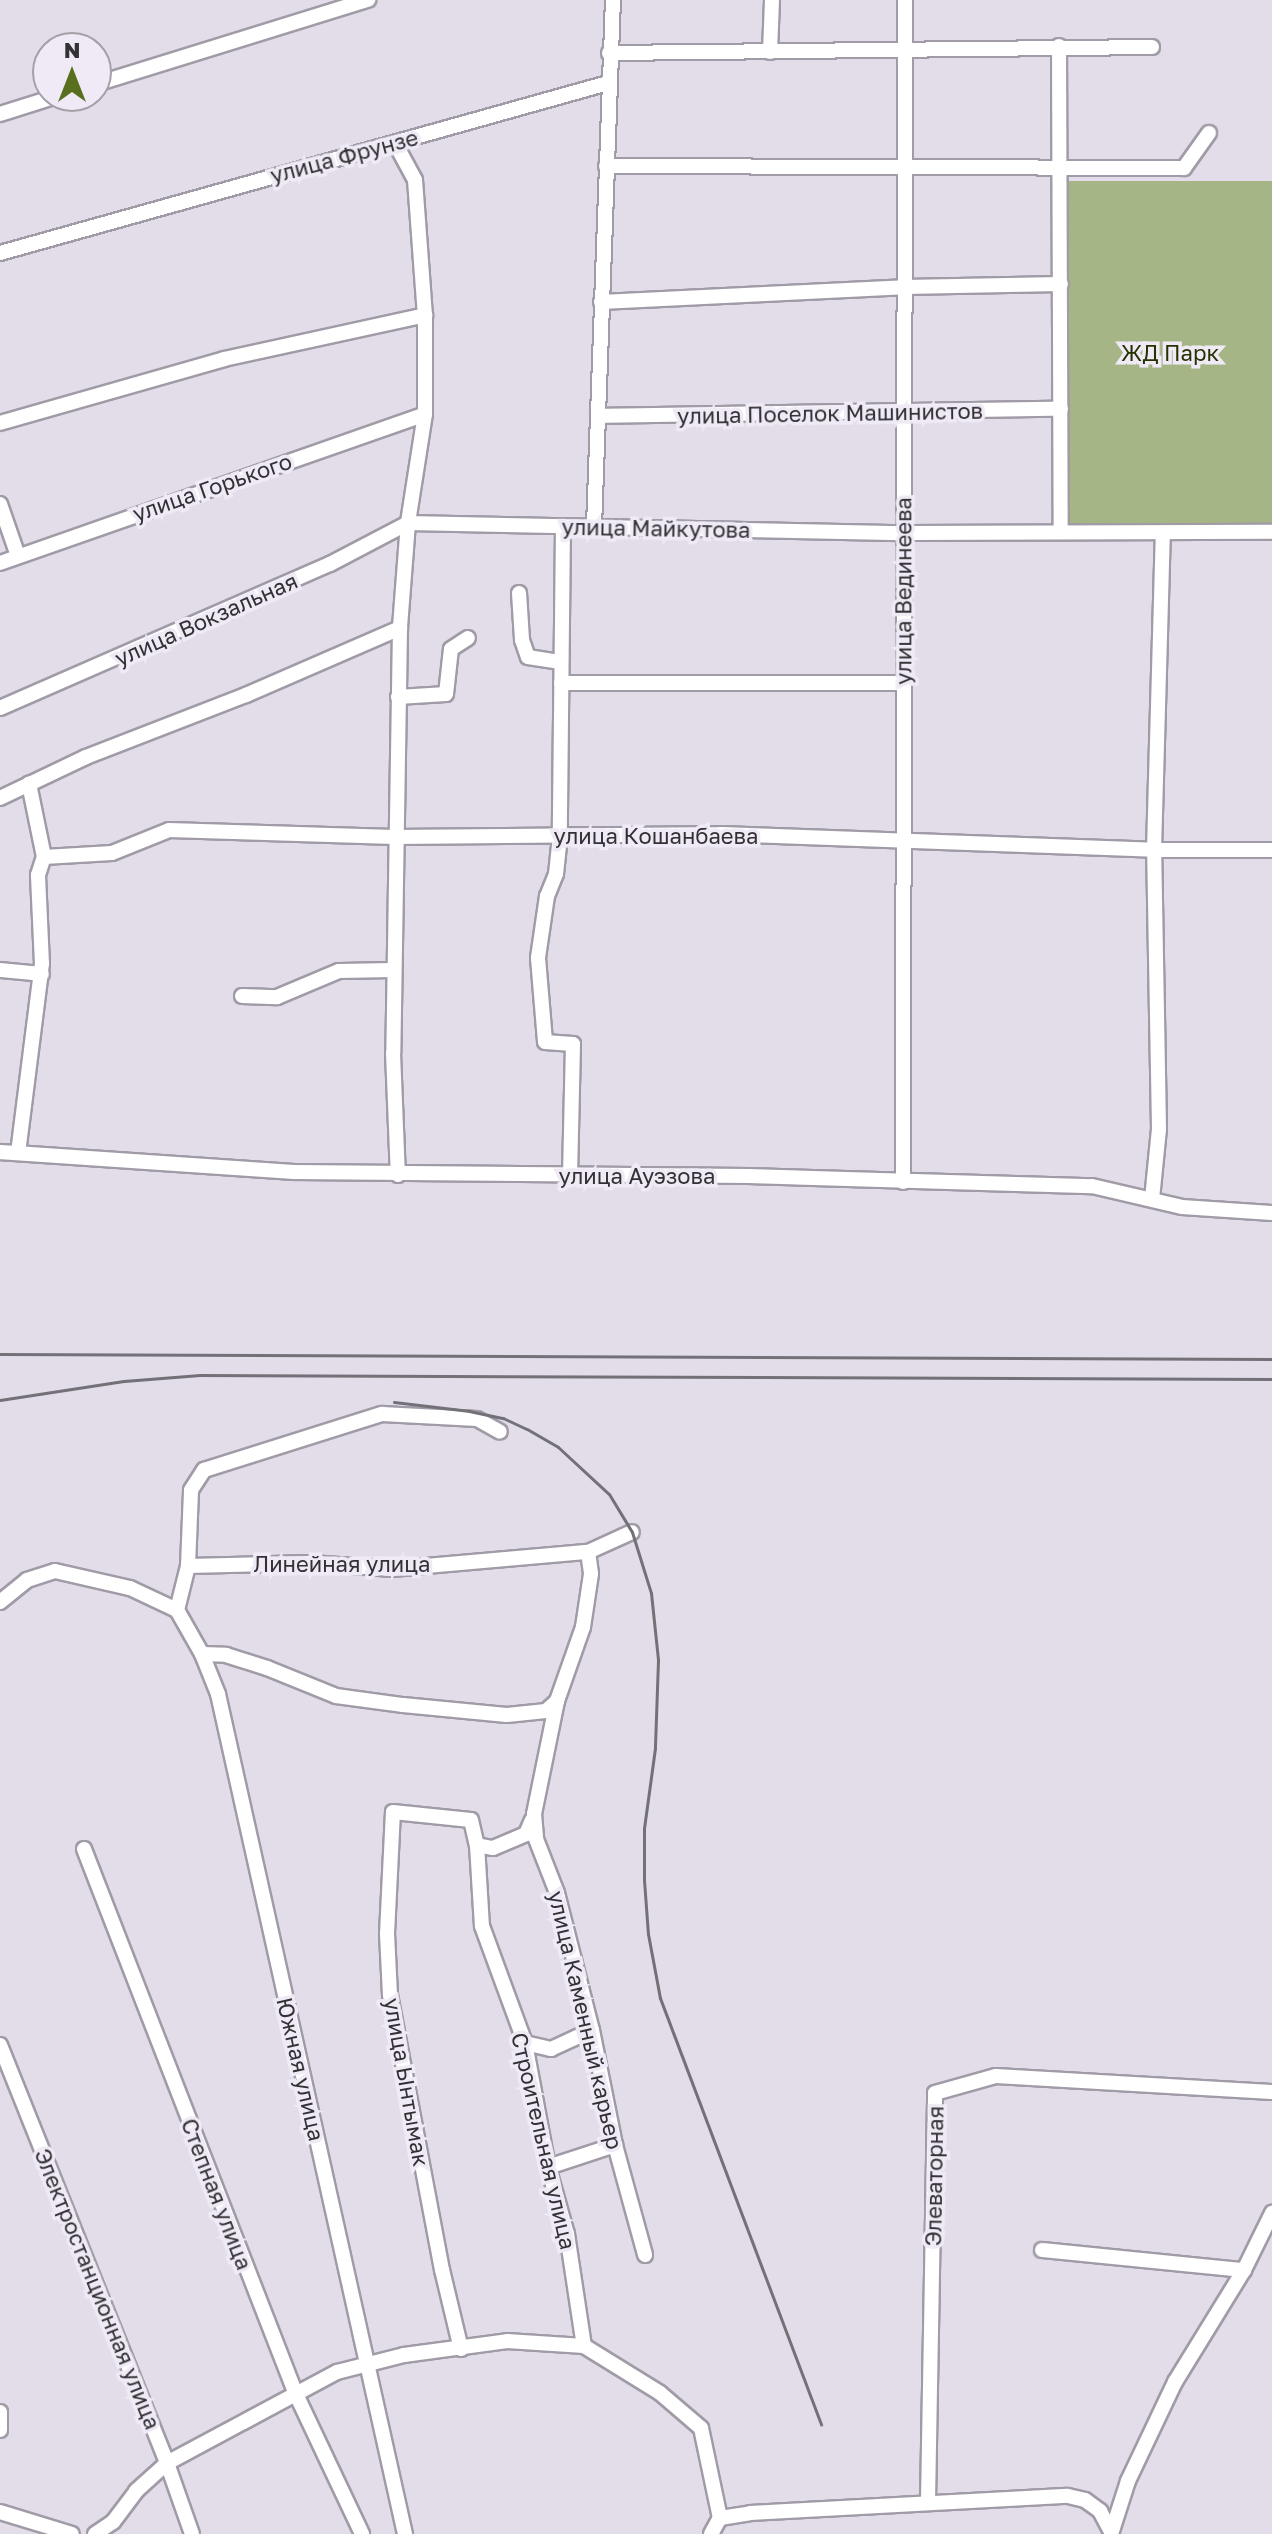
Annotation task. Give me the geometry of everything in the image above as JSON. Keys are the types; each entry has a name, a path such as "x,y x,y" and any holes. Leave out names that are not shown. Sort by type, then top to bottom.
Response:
{"street":[{"path":"112,79 368,0"},
{"path":"594,527 613,0"},
{"path":"770,52 772,0"},
{"name":"улица Вединеева","path":"903,1182 905,0"},
{"path":"1059,46 1061,532"},
{"path":"609,53 1152,47"},
{"name":"улица Фрунзе","path":"0,253 608,83"},
{"path":"0,114 32,104"},
{"path":"606,166 1184,168 1209,133"},
{"path":"395,143 415,180 425,315 425,414 408,523 400,628 393,970 398,1175"},
{"path":"601,302 904,287 1061,284"},
{"path":"0,423 224,359 425,315"},
{"name":"улица Поселок Машинистов","path":"598,416 1061,409"},
{"name":"улица Горького","path":"0,563 425,414"},
{"path":"0,504 18,556"},
{"name":"улица Майкутова","path":"408,523 903,533 1272,532"},
{"name":"улица Вокзальная","path":"0,708 330,564 408,523"},
{"path":"563,526 560,836 556,874 547,896 538,958 545,1042 573,1044 570,1176"},
{"path":"1152,1199 1159,1129 1154,850 1163,533"},
{"path":"519,593 522,640 528,657 561,662"},
{"path":"0,798 400,628"},
{"path":"398,697 446,694 451,649 468,638"},
{"path":"561,683 903,683"},
{"path":"18,1153 42,974 38,875 44,857 29,784"},
{"name":"улица Кошанбаева","path":"44,857 112,853 169,830 394,837 721,834 1154,850 1272,850"},
{"path":"0,970 42,974"},
{"path":"242,996 277,997 339,971 393,970"},
{"name":"улица Ауэзова","path":"0,1152 294,1172 1092,1186 1182,1207 1272,1213"},
{"path":"0,1602 27,1580 55,1571 130,1588 177,1610 188,1566 191,1490 204,1470 382,1414 477,1419 500,1432"},
{"name":"Линейная улица","path":"188,1566 312,1563 392,1569 588,1552 632,1532"},
{"name":"улица Каменный карьер","path":"588,1552 591,1574 583,1627 557,1701 534,1814 536,1839 557,1893 592,2030 615,2145 645,2255"},
{"name":"Южная улица","path":"177,1610 202,1654 218,1694 405,2534"},
{"path":"202,1654 226,1655 336,1696 403,1705 507,1715 546,1711 557,1701"},
{"name":"улица Ынтымак","path":"461,2349 442,2270 390,1995 387,1934 393,1812 471,1820 477,1845"},
{"path":"477,1845 493,1848 526,1834 534,1814"},
{"name":"Строительная улица","path":"477,1845 482,1926 525,2043 548,2167 567,2234 584,2346"},
{"name":"Степная улица","path":"84,1849 295,2392 362,2534"},
{"path":"525,2043 551,2049 592,2030"},
{"name":"Электростанционная улица","path":"0,2045 167,2463 192,2534"},
{"name":"Элеваторная","path":"928,2502 935,2093 996,2076 1272,2092"},
{"path":"548,2167 615,2145"},
{"path":"1111,2533 1128,2481 1175,2382 1244,2270 1272,2213"},
{"path":"1042,2250 1244,2270"},
{"path":"95,2534 113,2522 136,2491 167,2463 337,2372 367,2364 507,2341 584,2346 660,2393 701,2428 720,2518 711,2534"},
{"path":"0,2412 0,2430"},
{"path":"720,2518 750,2513 1068,2496 1085,2500 1100,2511 1111,2533"},
{"path":"0,2512 72,2534"}],"green space":[{"name":"ЖД Парк","path":"1068,181 1272,181 1272,524 1067,526"}],"railway":[{"path":"0,1354 1272,1359"},
{"path":"0,1400 124,1381 200,1375 1272,1379"},
{"path":"394,1402 469,1411 503,1418 527,1429 558,1447 609,1494 632,1532 651,1593 658,1660 655,1748 644,1828 644,1880 648,1934 660,1998 821,2425"}]}
